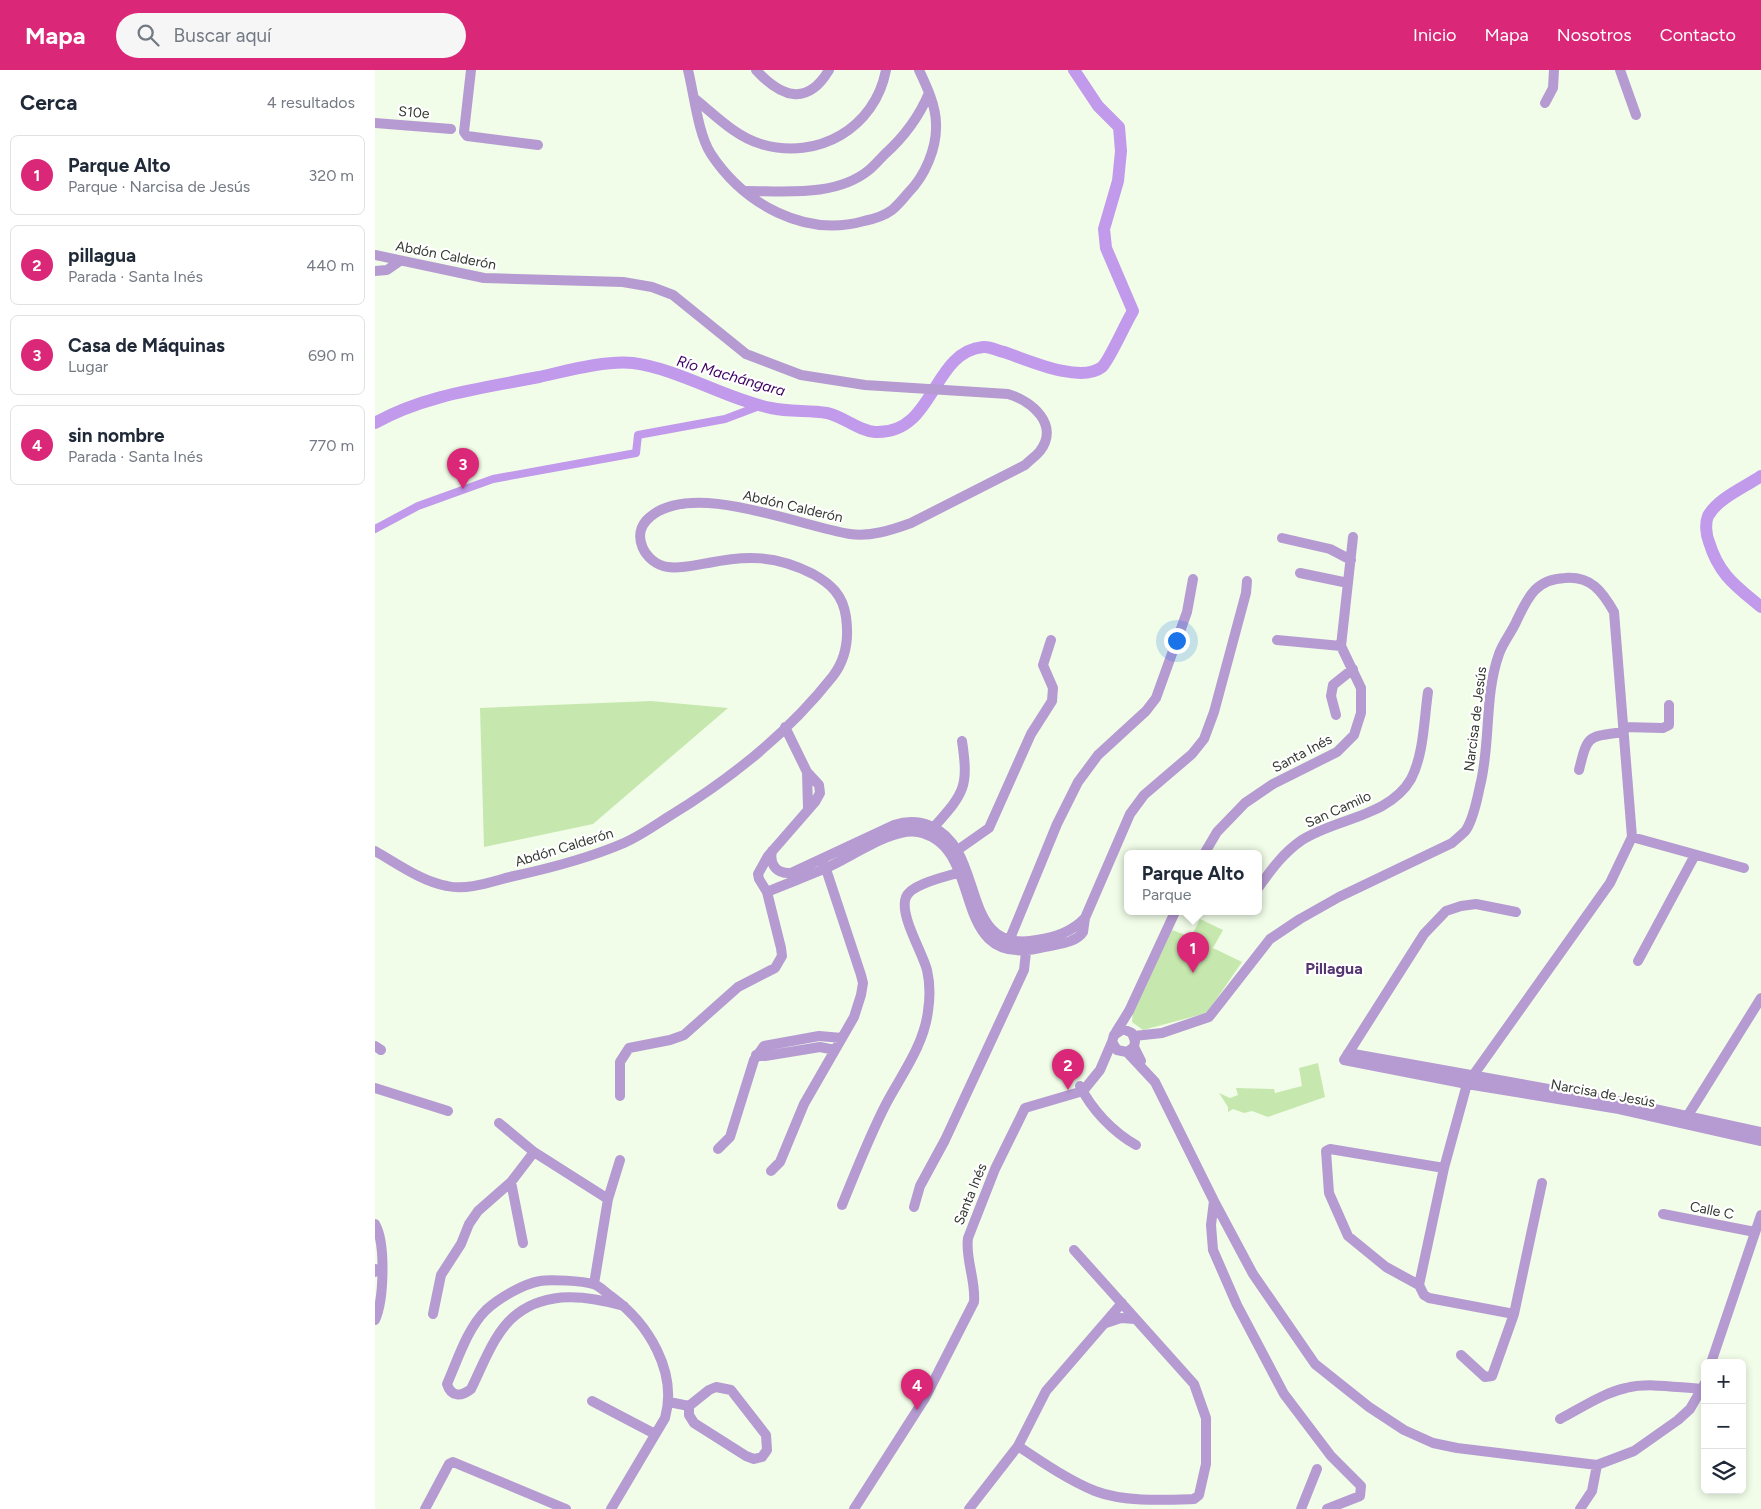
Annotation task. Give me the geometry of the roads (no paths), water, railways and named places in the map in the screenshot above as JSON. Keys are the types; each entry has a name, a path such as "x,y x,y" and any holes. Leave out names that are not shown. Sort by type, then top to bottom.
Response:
{"street":[{"path":"471,70 464,132 467,136 538,145"},
{"path":"688,70 701,127 710,153 732,181 785,217 817,226 853,225 879,217 892,210 915,186 928,162 935,140 936,122 929,93 919,70"},
{"path":"756,70 770,86 781,92 802,94 818,86 829,70"},
{"path":"695,99 743,136 761,144 784,148 809,147 833,141 858,123 880,91 886,70"},
{"path":"1545,102 1553,88 1554,70"},
{"path":"1620,70 1636,115"},
{"path":"746,192 809,191 848,181 868,171 908,130 921,112 929,93"},
{"name":"S10e","path":"375,123 451,129"},
{"name":"Abdón Calderón","path":"375,254 484,278 623,282 652,287 673,295 746,354 769,365 801,375 831,381 1008,394 1023,398 1033,405 1042,416 1045,427 1044,444 1039,452 1025,464 911,523 891,530 851,534 741,508 700,503 660,510 648,518 642,526 640,534 648,559 657,565 671,568 732,558 760,557 787,563 831,584 845,607 847,623 845,656 834,675 785,727 736,770 688,806 639,836 607,850 547,868 479,884 454,887 424,878 375,851"},
{"path":"375,271 387,270 400,261"},
{"path":"1277,640 1341,646 1353,536"},
{"path":"1282,538 1330,549 1351,560"},
{"path":"1300,573 1348,582"},
{"name":"Narcisa de Jesús","path":"1130,1044 1150,1040 1162,1033 1209,1017 1270,939 1300,919 1452,843 1466,830 1481,784 1490,689 1499,652 1517,622 1526,600 1541,584 1559,578 1577,577 1595,585 1605,596 1614,612 1632,837 1611,883 1469,1080 1761,1132"},
{"path":"1009,941 1057,824 1078,782 1098,755 1146,711 1155,698 1187,612 1193,579"},
{"path":"767,892 900,823 915,822 934,827 945,834 959,849 962,871 979,928 997,946 1008,950 1026,952 1078,938 1083,932 1085,918 1130,814 1144,795 1193,754 1204,739 1237,627 1246,593 1247,581"},
{"path":"959,849 989,828 1031,734 1052,701 1053,688 1043,665 1051,640"},
{"name":"Santa Inés","path":"1206,850 1217,832 1245,803 1273,784 1337,752 1354,735 1361,713 1361,688 1341,646"},
{"path":"1336,715 1331,696 1333,685 1353,669"},
{"name":"San Camilo","path":"1262,883 1280,858 1303,840 1377,808 1400,792 1411,778 1418,760 1428,692"},
{"path":"1579,770 1586,744 1594,736 1624,730 1663,728 1669,725 1669,705"},
{"path":"620,1096 620,1062 629,1048 670,1040 683,1035 737,987 775,968 782,956 767,892 758,874 772,851 815,802 819,793 819,785 807,772 785,727"},
{"path":"934,827 959,799 964,788 966,764 962,741"},
{"path":"772,851 771,859 774,866 784,873 791,873 824,864 894,835 912,831 931,835 951,854 962,871 986,923 998,936 1009,941 1027,942 1044,939 1072,930 1085,918"},
{"path":"1632,837 1744,868"},
{"path":"1638,961 1695,855"},
{"path":"771,1171 780,1162 804,1104 859,1006 863,983 824,864"},
{"path":"842,1206 873,1132 925,1031 930,1001 927,969 905,910 906,899 908,894 917,887 962,871"},
{"path":"1419,1285 1445,1168 1469,1080 1346,1056 1424,934 1446,911 1476,904 1516,912"},
{"path":"1136,1145 1119,1136 1095,1109 1084,1087 1103,1062 1174,915"},
{"path":"914,1207 920,1186 945,1140 1023,970 1026,952"},
{"path":"1685,1119 1761,998"},
{"path":"1129,1010 1130,1044"},
{"path":"1114,1037 1126,1030 1130,1044 1145,1070 1155,1082 1214,1201 1253,1274 1315,1364 1369,1407 1404,1430 1433,1443 1502,1455 1597,1465 1634,1451 1678,1420 1690,1409 1701,1391"},
{"path":"718,1149 730,1137 757,1054 764,1046 819,1036 842,1038"},
{"path":"1114,1037 1114,1048 1130,1044"},
{"path":"1103,1062 1130,1044"},
{"path":"757,1054 765,1056 820,1047 835,1050"},
{"name":"Santa Inés","path":"854,1509 925,1398 974,1302 975,1290 967,1246 968,1238 995,1169 1025,1108 1059,1097 1065,1098 1084,1087"},
{"path":"375,1088 448,1111"},
{"name":"Narcisa de Jesús","path":"1685,1119 1761,1141"},
{"path":"499,1124 534,1152 608,1199"},
{"path":"1445,1168 1330,1149 1326,1152 1329,1193 1348,1236 1386,1267 1419,1285 1424,1295 1429,1298 1514,1314"},
{"path":"433,1314 441,1276 461,1244 469,1224 478,1210 511,1182 534,1152"},
{"path":"594,1284 608,1199 619,1160"},
{"path":"511,1182 523,1243"},
{"path":"1461,1355 1485,1377 1492,1376 1514,1314 1541,1183"},
{"path":"1214,1201 1211,1225 1213,1250 1241,1313 1284,1394 1331,1456 1361,1486 1360,1496 1327,1509"},
{"name":"Calle C","path":"1663,1214 1755,1232"},
{"path":"1712,1359 1761,1215"},
{"path":"375,1224 383,1270 380,1309 375,1320"},
{"path":"1019,1446 1046,1465 1095,1491 1142,1499 1197,1497 1206,1464 1206,1418 1194,1384 1074,1250"},
{"path":"611,1509 665,1418 669,1402 665,1370 655,1348 642,1324 624,1306 594,1284 540,1281 512,1292 486,1310 465,1343 447,1384 451,1393 461,1395 471,1389 503,1330 516,1314 541,1301 570,1297 597,1298 624,1306"},
{"path":"969,1509 1019,1446 1046,1391 1122,1304"},
{"path":"1105,1323 1121,1318 1135,1319"},
{"path":"1560,1419 1595,1400 1625,1388 1701,1386"},
{"path":"669,1402 689,1406 709,1390 716,1387 731,1390 766,1434 767,1450 762,1457 746,1456 693,1423 689,1414 689,1406"},
{"path":"592,1402 655,1434"},
{"path":"425,1509 449,1464 453,1462 550,1506 566,1509"},
{"path":"1580,1509 1592,1491 1597,1465"},
{"path":"1301,1509 1317,1469"}],"waterway":[{"name":"Río Machángara","path":"375,423 394,413 434,399 586,367 622,362 668,371 754,404 785,410 827,413 863,429 875,432 895,429 910,421 922,408 953,363 966,352 983,347 1068,372 1092,372 1102,367 1133,311 1106,248 1104,229 1118,181 1121,151 1119,127 1098,106 1074,70"},
{"path":"375,529 418,506 493,479 636,453 638,435 725,419 762,405"},
{"path":"1761,476 1732,493 1718,504 1708,516 1706,525 1707,536 1713,553 1723,572 1761,607"}],"place":[{"name":"Casa de Máquinas","path":"463,489"},
{"name":"Parque Alto","path":"1193,973"},
{"name":"pillagua","path":"1068,1090"},
{"name":"sin nombre","path":"917,1410"}],"district":[{"name":"Pillagua","path":"1334,968"}]}
